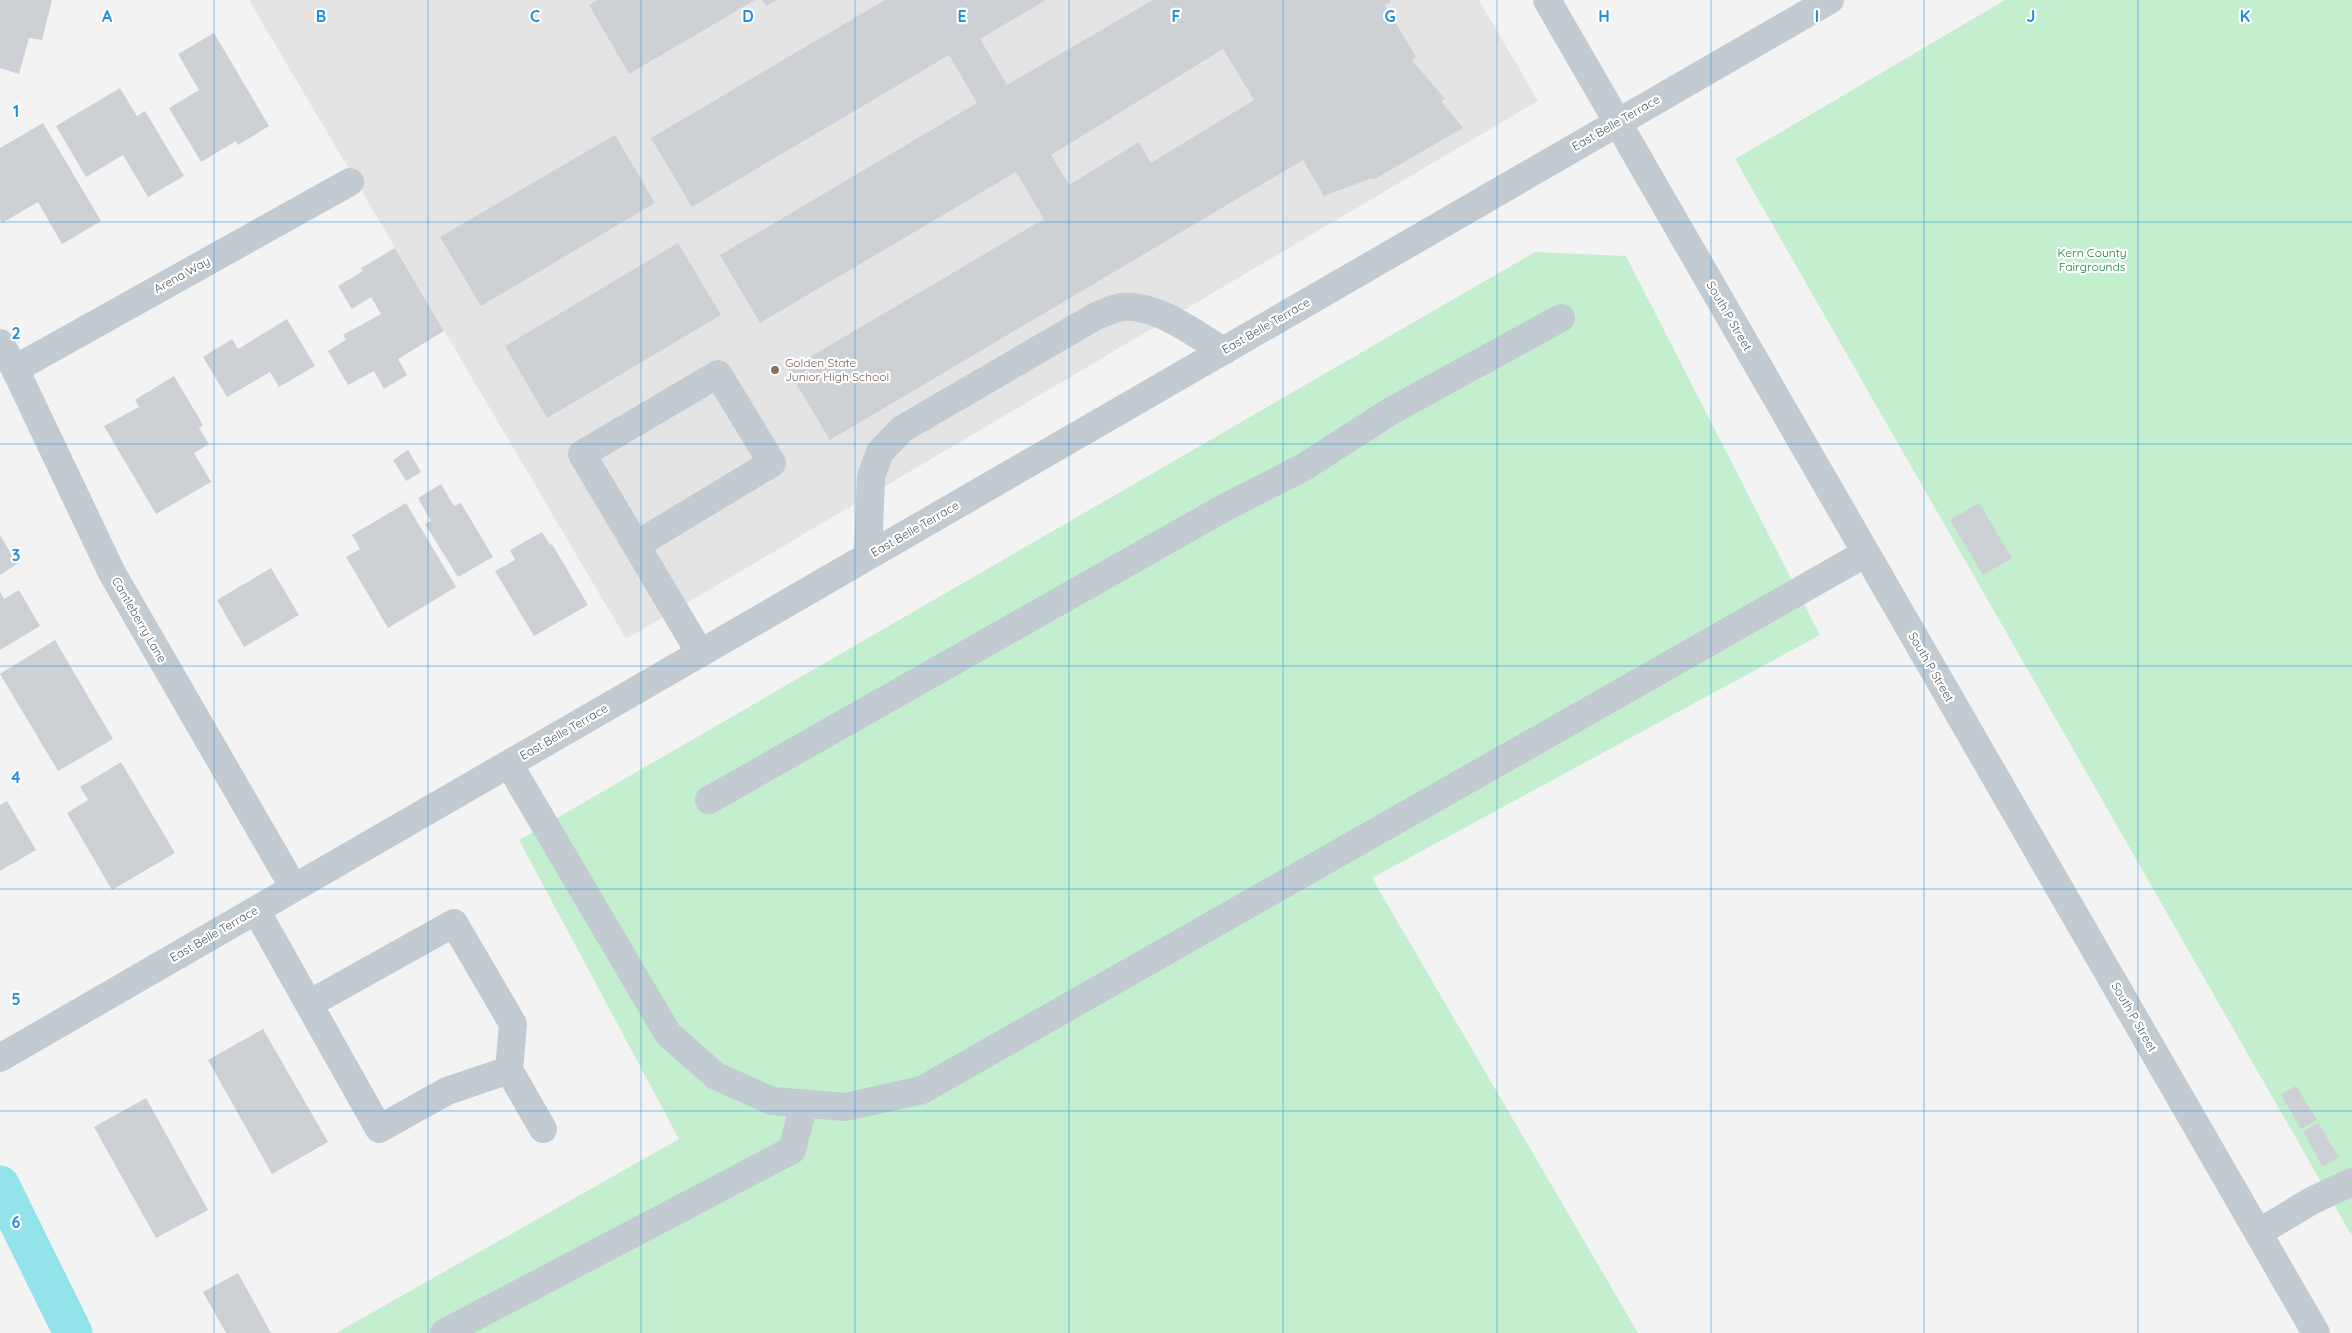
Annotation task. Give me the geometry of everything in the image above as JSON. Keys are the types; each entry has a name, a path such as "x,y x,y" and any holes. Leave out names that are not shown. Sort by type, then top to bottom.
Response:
{"street":[{"name":"South P Street","path":"1547,0 2316,1333"},
{"name":"East Belle Terrace","path":"0,1058 1830,0"},
{"name":"Arena Way","path":"15,369 350,182"},
{"path":"868,556 871,477 880,452 902,429 1088,321 1121,307 1143,309 1163,316 1224,351"},
{"path":"709,800 1222,509 1304,467 1391,411 1561,318"},
{"name":"Cantleberry Lane","path":"0,343 15,369 112,573 294,888"},
{"path":"636,545 772,463 718,374 582,454 700,653"},
{"path":"509,764 668,1034 716,1076 772,1101 845,1107 922,1090 1866,552"},
{"path":"256,910 379,1130 448,1091 509,1070"},
{"path":"309,1004 454,923 513,1024 509,1070 543,1129"},
{"path":"444,1333 792,1150 804,1104"},
{"path":"2258,1233 2314,1200 2352,1182"}],"shaded area":[{"name":"Golden State Junior High School","path":"249,0 1479,0 1538,101 626,639"}],"green space":[{"name":"Kern County Fairgrounds","path":"2005,0 2352,0 2352,1236 1735,159"},
{"path":"1535,252 1626,256 1820,635 1372,878 1638,1333 336,1333 679,1139 519,840"}],"building":[{"path":"0,0 52,0 42,40 29,38 19,74 0,68"},
{"path":"598,0 755,0 629,74 589,5"},
{"path":"762,0 777,0 766,6"},
{"path":"885,0 1046,0 980,39 1007,85 1153,0 1390,0 1391,2 1385,5 1416,57 1412,60 1445,99 1441,101 1463,128 1373,180 1372,178 1324,196 1303,160 830,440 788,370 1044,219 1016,172 760,323 720,255 977,103 949,55 692,207 651,138","holes":["1223,49 1254,100 1151,163 1139,142 1069,185 1051,155"]},
{"path":"214,33 269,126 238,145 236,141 201,162 169,108 199,90 178,54"},
{"path":"120,88 137,116 145,111 184,176 148,197 123,155 86,177 56,126"},
{"path":"43,123 101,221 62,244 38,202 2,223 0,219 0,148"},
{"path":"615,135 655,203 481,306 440,237"},
{"path":"678,243 721,315 547,418 505,346"},
{"path":"395,248 444,331 398,359 407,375 384,389 374,371 348,385 328,351 346,340 343,335 381,314 371,297 352,309 338,286 363,271 361,268"},
{"path":"287,319 315,366 279,387 270,372 227,397 203,357 232,339 238,349"},
{"path":"174,376 203,425 199,428 209,444 194,453 211,482 156,514 104,426 139,407 135,400"},
{"path":"408,450 421,472 406,481 393,460"},
{"path":"441,484 454,506 461,503 493,557 458,577 425,524 431,521 418,498"},
{"path":"406,503 456,587 388,628 346,557 360,549 352,535"},
{"path":"1979,503 2012,558 1983,575 1950,520"},
{"path":"542,532 550,545 552,544 588,605 534,636 495,571 515,560 510,550"},
{"path":"0,535 17,564 0,575"},
{"path":"271,568 299,615 244,647 217,600"},
{"path":"19,590 40,626 0,650 0,592 4,599"},
{"path":"55,640 113,739 58,771 0,674"},
{"path":"121,762 175,853 112,890 67,813 88,800 80,787"},
{"path":"7,801 36,850 0,871 0,805"},
{"path":"263,1029 328,1142 272,1174 208,1060"},
{"path":"2296,1086 2317,1120 2301,1129 2281,1094"},
{"path":"146,1098 208,1210 156,1238 94,1127"},
{"path":"2318,1123 2339,1157 2323,1167 2303,1132"},
{"path":"238,1273 271,1333 226,1333 203,1292"}],"waterway":[{"path":"0,1185 73,1333"}],"place":[{"name":"Golden State Junior High School","path":"775,370"}]}
